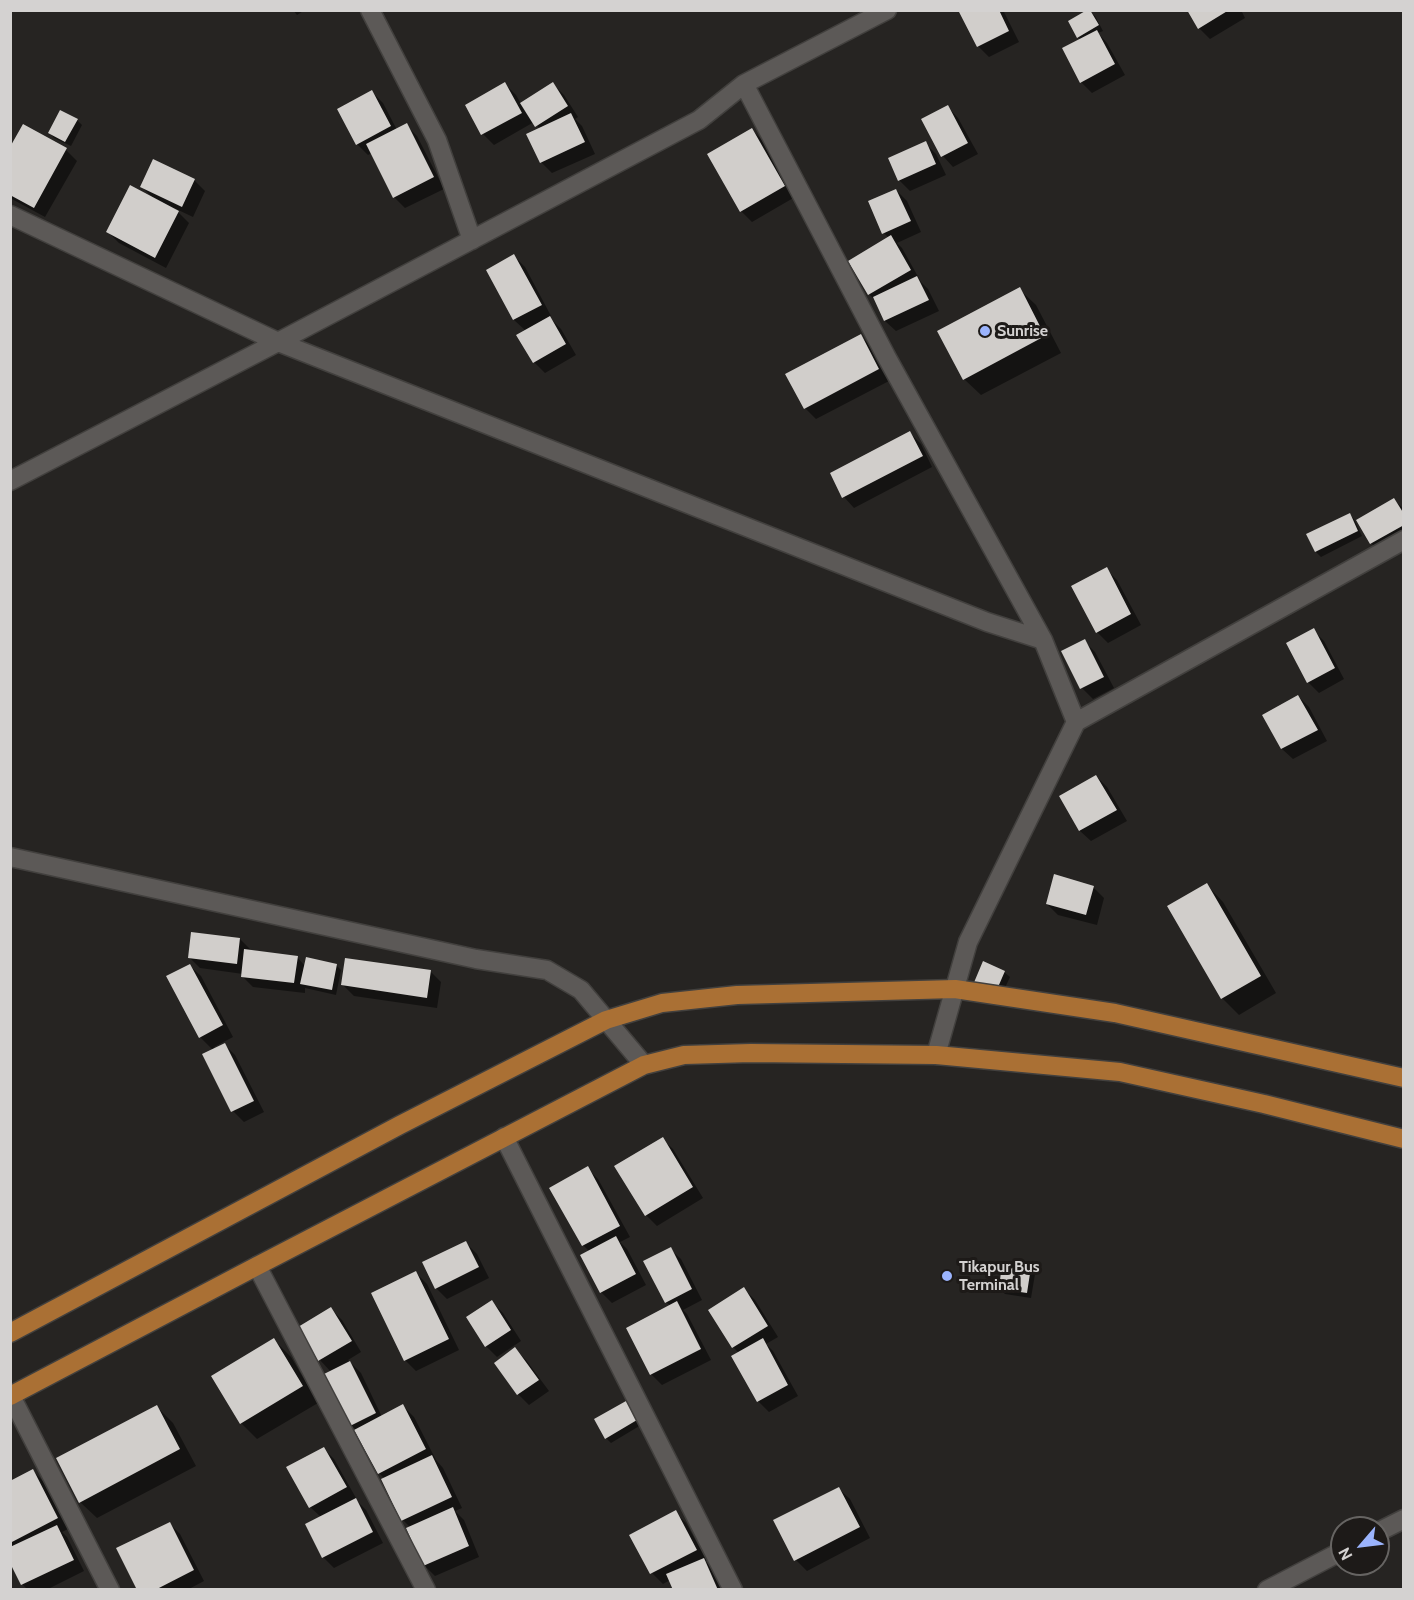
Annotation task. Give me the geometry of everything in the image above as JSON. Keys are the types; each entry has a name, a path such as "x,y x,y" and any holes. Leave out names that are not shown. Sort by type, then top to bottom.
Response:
{"main road":[{"path":"10,1333 390,1130 606,1020 662,1004 737,995 955,989 1115,1013 1404,1078"},
{"path":"11,1396 644,1065 684,1055 751,1053 936,1055 1120,1072 1264,1104 1404,1139"}],"street":[{"path":"370,10 437,140 472,240"},
{"path":"10,481 699,120 744,84 887,10"},
{"path":"744,84 886,356 1043,640 1076,722"},
{"path":"10,214 278,342 987,622 1043,640"},
{"path":"936,1055 968,942 1076,722 1404,540"},
{"path":"10,857 476,959 547,970 581,990 644,1065"},
{"path":"504,1137 733,1590"},
{"path":"257,1266 426,1590"},
{"path":"11,1396 110,1590"},
{"path":"1390,1526 1404,1519"},
{"path":"1267,1590 1330,1557"}],"building":[{"path":"958,10 999,10 1009,31 977,47"},
{"path":"1090,10 1099,25 1077,38 1068,21"},
{"path":"1187,10 1229,10 1198,29"},
{"path":"1097,30 1115,64 1080,83 1062,48"},
{"path":"505,82 522,113 481,135 465,105"},
{"path":"553,82 568,106 535,127 520,103"},
{"path":"372,90 391,126 356,145 337,109"},
{"path":"948,105 968,143 941,157 921,119"},
{"path":"60,110 78,119 65,142 48,133"},
{"path":"571,113 585,142 540,163 526,134"},
{"path":"407,123 434,177 393,198 366,144"},
{"path":"23,124 67,148 34,208 10,195 10,147"},
{"path":"752,128 785,186 740,212 707,154"},
{"path":"926,141 936,164 898,181 888,158"},
{"path":"153,159 195,179 182,207 140,187"},
{"path":"130,185 179,211 155,258 106,232"},
{"path":"896,189 911,221 882,234 868,201"},
{"path":"891,235 911,270 868,295 848,261"},
{"path":"514,254 542,305 513,320 486,270"},
{"path":"917,276 929,300 884,321 873,297"},
{"path":"1020,287 1045,336 963,380 937,331"},
{"path":"550,316 566,344 533,363 516,335"},
{"path":"861,334 879,369 804,409 785,374"},
{"path":"910,431 923,456 842,498 830,473"},
{"path":"1394,498 1404,514 1404,525 1370,544 1356,520"},
{"path":"1350,513 1358,531 1315,552 1306,534"},
{"path":"1107,567 1131,614 1096,633 1071,586"},
{"path":"1314,628 1335,668 1307,683 1286,643"},
{"path":"1085,639 1104,677 1080,689 1061,651"},
{"path":"1298,695 1318,730 1281,749 1262,715"},
{"path":"1096,775 1117,810 1079,831 1059,796"},
{"path":"1054,874 1094,886 1086,915 1046,904"},
{"path":"1207,883 1261,976 1221,999 1167,906"},
{"path":"191,932 240,938 237,964 188,958"},
{"path":"244,949 298,956 294,983 241,977"},
{"path":"306,957 337,964 332,990 300,984"},
{"path":"345,958 431,970 427,998 341,985"},
{"path":"983,961 1005,971 992,1001 970,992"},
{"path":"190,964 223,1025 199,1038 166,976"},
{"path":"225,1043 254,1101 231,1112 202,1054"},
{"path":"663,1137 693,1187 645,1216 614,1166"},
{"path":"588,1166 620,1226 582,1246 549,1188"},
{"path":"616,1236 636,1274 600,1293 580,1255"},
{"path":"466,1241 479,1267 435,1289 422,1262"},
{"path":"671,1247 692,1289 665,1303 643,1261"},
{"path":"1002,1263 1031,1267 1027,1293 999,1289"},
{"path":"416,1271 449,1339 404,1361 371,1293"},
{"path":"744,1287 768,1326 732,1348 708,1310"},
{"path":"492,1300 511,1330 485,1347 466,1317"},
{"path":"677,1301 701,1349 650,1375 626,1328"},
{"path":"331,1307 352,1341 318,1361 298,1327"},
{"path":"274,1338 303,1386 240,1424 211,1376"},
{"path":"763,1338 788,1385 757,1402 731,1356"},
{"path":"515,1347 539,1380 517,1395 494,1363"},
{"path":"350,1361 376,1413 350,1426 324,1374"},
{"path":"626,1401 637,1420 605,1439 594,1419"},
{"path":"403,1404 426,1449 378,1474 354,1430"},
{"path":"157,1405 180,1449 79,1503 56,1458"},
{"path":"324,1447 347,1487 309,1508 286,1467"},
{"path":"432,1455 452,1497 401,1521 381,1479"},
{"path":"33,1469 58,1518 10,1543 10,1481"},
{"path":"839,1487 860,1527 794,1561 773,1520"},
{"path":"356,1498 373,1532 322,1558 305,1524"},
{"path":"453,1507 469,1546 423,1566 406,1528"},
{"path":"676,1510 697,1550 650,1574 629,1535"},
{"path":"170,1522 194,1570 155,1590 137,1590 116,1548"},
{"path":"57,1525 74,1560 21,1585 10,1563 10,1547"},
{"path":"704,1558 718,1590 673,1590 666,1574"}],"place":[{"name":"Sunrise","path":"985,331"},
{"name":"Tikapur Bus Terminal","path":"947,1276"}]}
